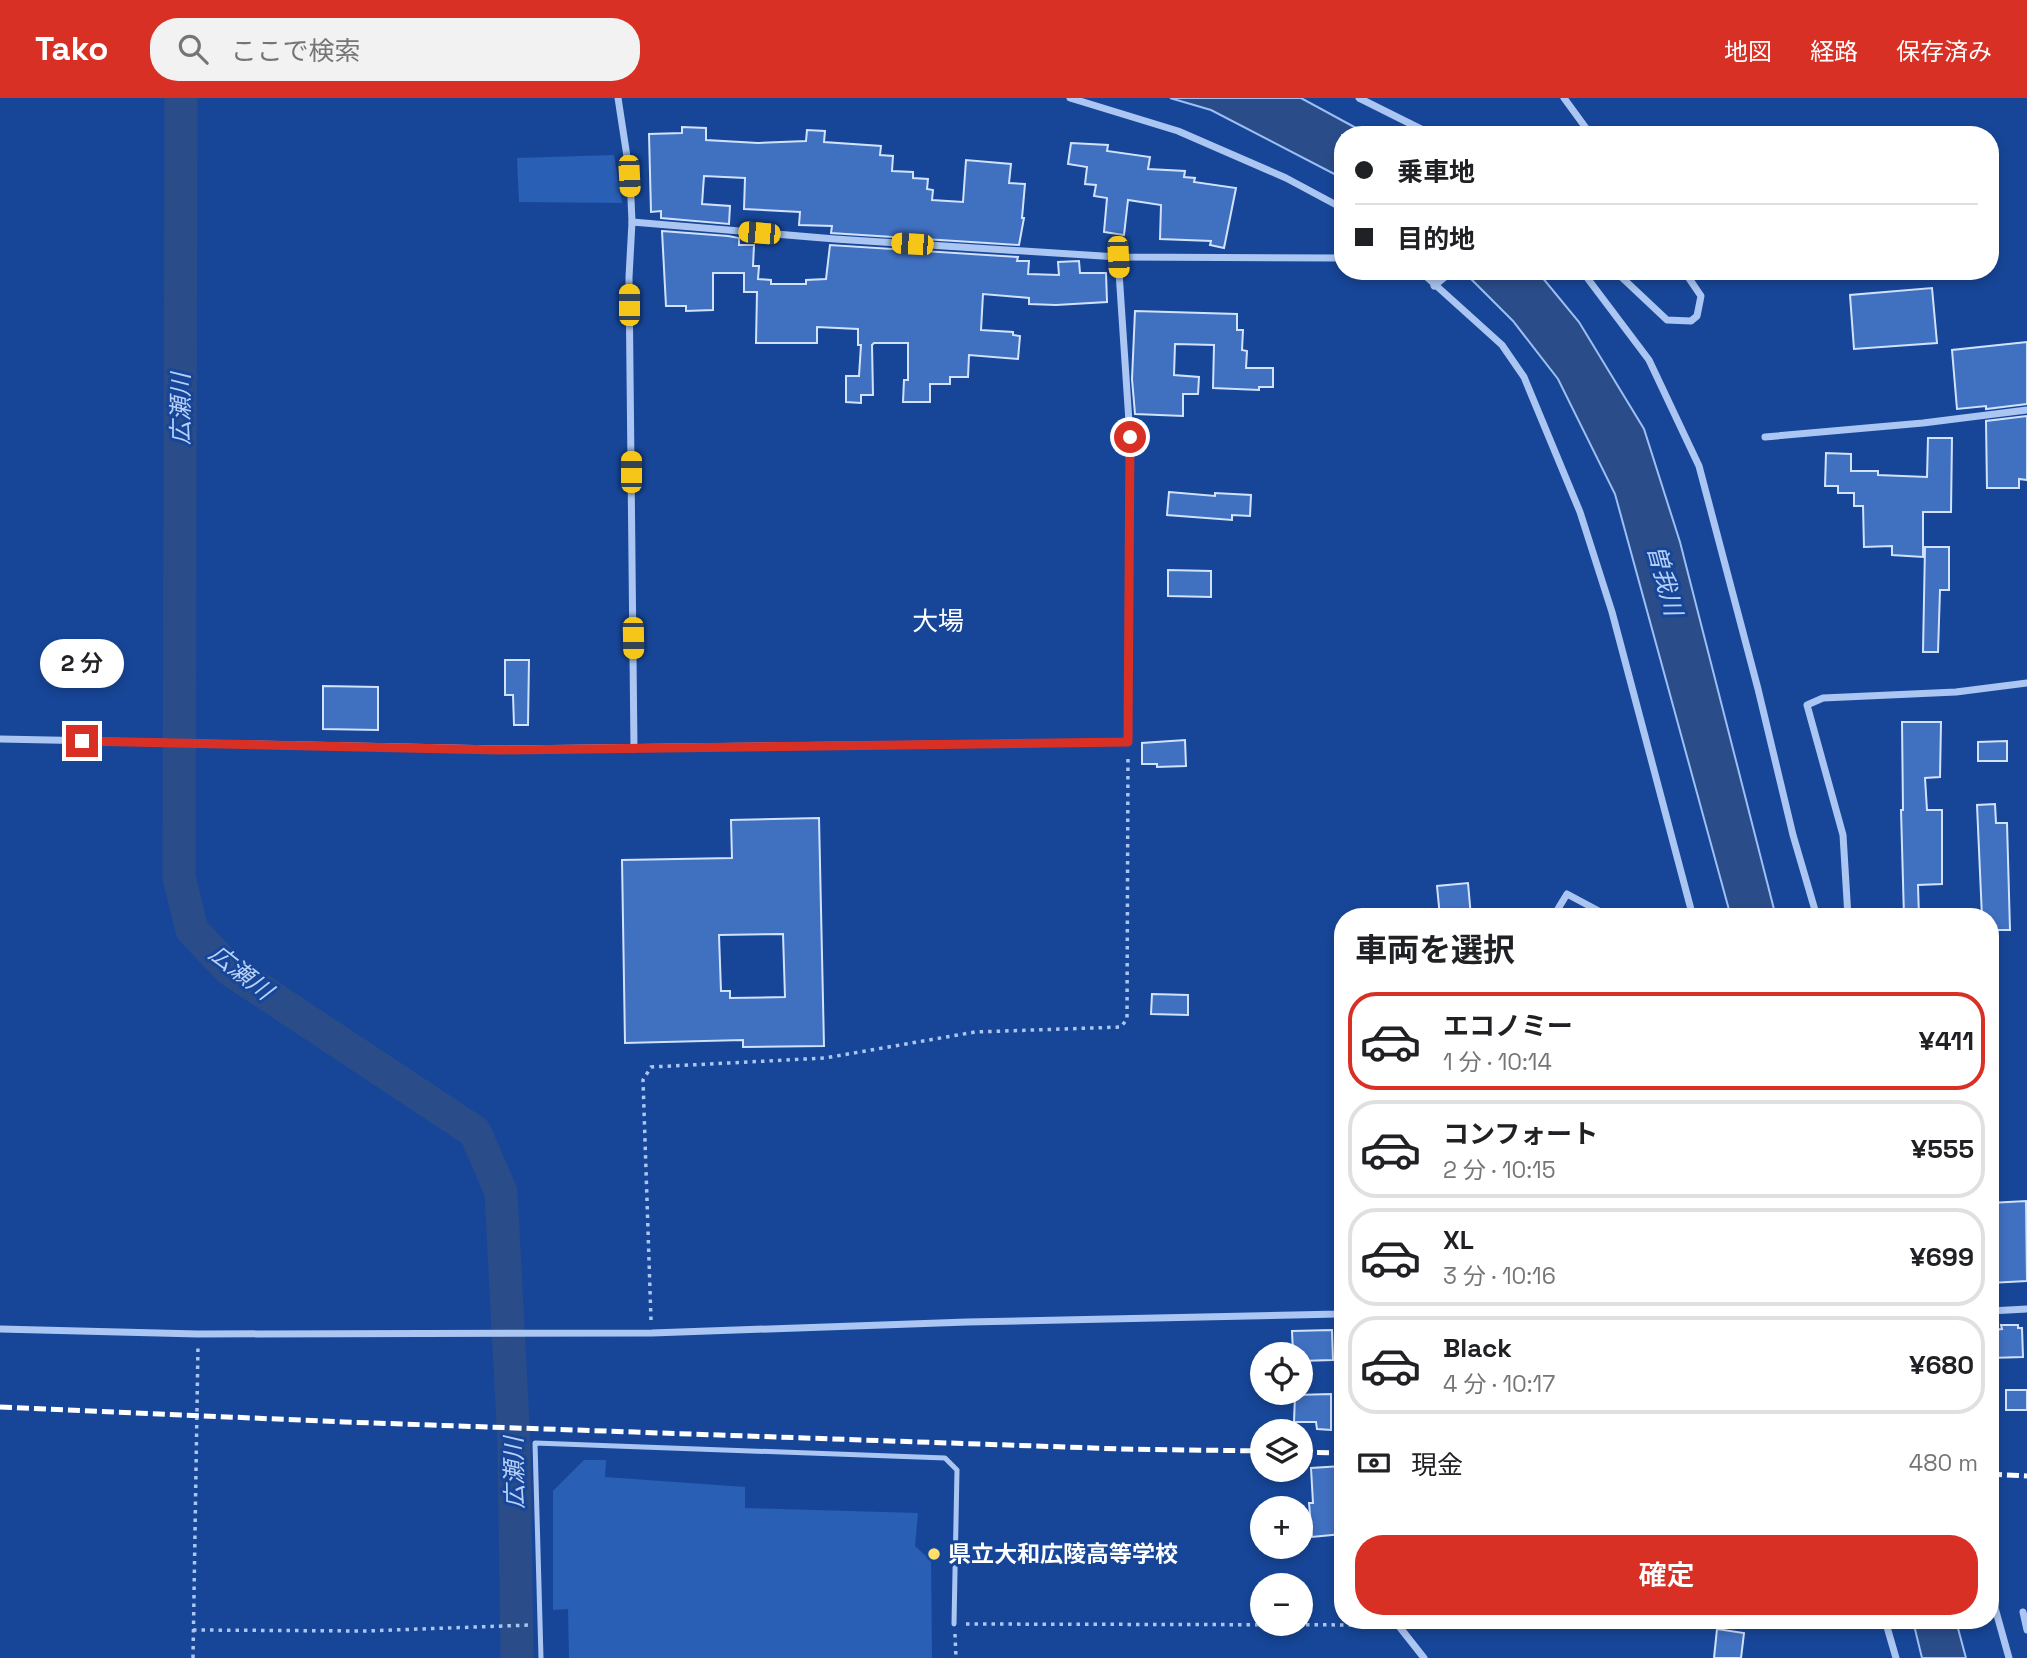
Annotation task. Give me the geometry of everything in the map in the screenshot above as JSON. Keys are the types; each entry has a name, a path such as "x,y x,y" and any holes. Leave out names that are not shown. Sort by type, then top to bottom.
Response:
{"street":[{"path":"618,98 629,176 632,222 629,277 634,750"},
{"path":"1070,98 1178,131 1286,178 1334,204"},
{"path":"1359,98 1415,126"},
{"path":"1564,98 1584,126"},
{"path":"632,222 835,239 1118,257 1334,258"},
{"path":"0,739 634,750 1128,742 1130,437 1118,257"},
{"path":"1428,280 1502,345 1524,377 1575,500 1612,612 1691,908"},
{"path":"1434,286 1443,280"},
{"path":"1590,280 1649,360 1699,466 1813,908"},
{"path":"1625,280 1667,320 1692,321 1697,316 1701,296 1690,280"},
{"path":"1765,437 1923,423 2027,410"},
{"path":"1847,908 1843,835 1807,705 1822,698 1956,692 2027,683"},
{"path":"1558,908 1567,894 1593,908"},
{"path":"1999,1311 2027,1309"},
{"path":"0,1329 198,1334 652,1333 967,1322 1334,1314"},
{"path":"2023,1612 2027,1630"},
{"path":"1999,1622 2009,1658"},
{"path":"1401,1629 1424,1658"},
{"path":"1888,1629 1896,1658"}],"lane":[{"path":"541,1658 535,1443 945,1458 957,1470 954,1624"}],"path":[{"path":"652,1333 643,1080 651,1067 825,1058 975,1032 1121,1027 1127,1019 1128,742"},
{"path":"193,1658 198,1334"},
{"path":"956,1658 954,1624 1334,1625"},
{"path":"193,1630 366,1631 540,1625"}],"shaded area":[{"path":"614,155 622,203 519,202 517,158"},
{"path":"584,1460 606,1460 605,1477 745,1487 745,1508 918,1513 915,1546 931,1561 932,1658 569,1658 568,1609 553,1610 553,1491"}],"water":[{"path":"1170,98 1301,98 1352,126 1334,126 1334,174 1211,110"},
{"name":"曽我川","path":"1472,280 1544,280 1579,322 1644,429 1680,542 1774,908 1729,908 1615,494 1558,379 1513,321"},
{"path":"1915,1629 1958,1629 1966,1658 1922,1658"}],"building":[{"path":"682,127 706,128 706,140 758,143 806,141 807,130 825,131 824,142 881,146 880,155 893,156 892,171 913,172 913,178 928,179 927,189 933,190 932,200 963,202 966,160 1011,164 1009,183 1025,184 1024,218 1019,245 831,233 832,226 799,225 800,212 744,209 745,178 704,176 702,204 730,206 729,224 661,218 661,211 651,212 649,134 682,133"},
{"path":"1071,143 1108,145 1107,151 1150,157 1148,169 1185,171 1184,177 1195,178 1194,182 1236,188 1224,248 1210,245 1211,241 1160,239 1161,205 1128,200 1124,235 1104,232 1107,198 1094,196 1096,185 1085,184 1087,167 1068,164"},
{"path":"662,231 728,236 739,238 739,245 754,245 753,266 759,266 758,279 771,280 771,284 806,284 806,280 826,279 830,245 1018,257 1017,261 1029,261 1028,274 1059,275 1058,262 1079,261 1080,273 1106,273 1107,302 1029,304 1029,298 983,294 981,330 1013,332 1013,335 1020,336 1018,359 969,355 968,377 950,377 950,384 930,384 930,402 903,402 904,380 908,380 908,343 874,343 873,395 861,395 861,403 846,402 846,376 859,376 861,345 858,345 858,329 817,327 817,343 756,343 757,292 744,292 744,273 713,273 713,310 686,311 686,306 666,306"},
{"path":"1932,288 1937,343 1854,349 1850,295"},
{"path":"1135,311 1237,314 1237,330 1243,330 1242,350 1247,351 1246,368 1273,368 1273,387 1259,387 1259,390 1213,388 1214,345 1175,344 1174,375 1199,377 1198,394 1183,394 1183,416 1135,414 1132,379"},
{"path":"2027,342 2027,404 1957,409 1952,350"},
{"path":"2027,416 2027,480 2019,479 2019,488 1987,488 1986,421"},
{"path":"1928,438 1952,438 1951,512 1923,512 1923,557 1892,555 1892,546 1864,547 1863,506 1854,506 1854,493 1838,493 1838,486 1825,486 1826,453 1851,454 1851,471 1878,471 1878,475 1927,477"},
{"path":"1169,492 1215,496 1215,493 1251,495 1250,516 1232,515 1232,520 1167,515"},
{"path":"1925,547 1949,547 1949,590 1940,590 1938,652 1923,652"},
{"path":"1168,570 1211,571 1211,597 1168,596"},
{"path":"505,660 529,660 528,725 514,725 513,695 505,695"},
{"path":"323,686 378,687 378,730 323,729"},
{"path":"1902,722 1941,722 1940,777 1925,778 1927,810 1942,810 1942,884 1918,885 1919,908 1904,908"},
{"path":"1185,740 1186,766 1157,767 1157,764 1142,764 1142,743"},
{"path":"2007,741 2007,761 1978,761 1978,742"},
{"path":"1995,804 1996,823 2007,823 2010,930 1999,930 1999,908 1982,908 1977,805"},
{"path":"819,818 824,1046 743,1047 743,1040 625,1043 622,860 732,858 731,820","holes":["783,934 785,997 730,998 730,991 721,991 719,935"]},
{"path":"1468,883 1470,908 1439,908 1437,886"},
{"path":"1152,994 1188,995 1188,1015 1151,1014"},
{"path":"2026,1201 2027,1281 1999,1283 1999,1202"},
{"path":"2001,1325 2018,1325 2018,1328 2022,1328 2023,1357 1999,1358 1999,1329 2002,1329"},
{"path":"1332,1330 1333,1360 1313,1361 1313,1342 1292,1342 1292,1331"},
{"path":"2006,1390 2027,1390 2027,1410 2006,1410"},
{"path":"1313,1394 1331,1394 1331,1430 1317,1429 1313,1419 1294,1419 1295,1405 1313,1405"},
{"path":"1334,1467 1334,1535 1313,1537 1313,1468"},
{"path":"1717,1629 1744,1633 1741,1658 1714,1658"}],"waterway":[{"name":"広瀬川","path":"181,98 179,877 192,930 229,969 475,1132 501,1192 514,1443 517,1658"}],"railway":[{"path":"0,1407 344,1422 1122,1449 1250,1451"},
{"path":"1313,1452 1334,1453"},
{"path":"1999,1474 2027,1476"}],"place":[{"name":"県立大和広陵高等学校","path":"934,1554"}],"district":[{"name":"大場","path":"938,621"}],"route":[{"path":"82,741 499,750 1128,742 1130,437"}]}
